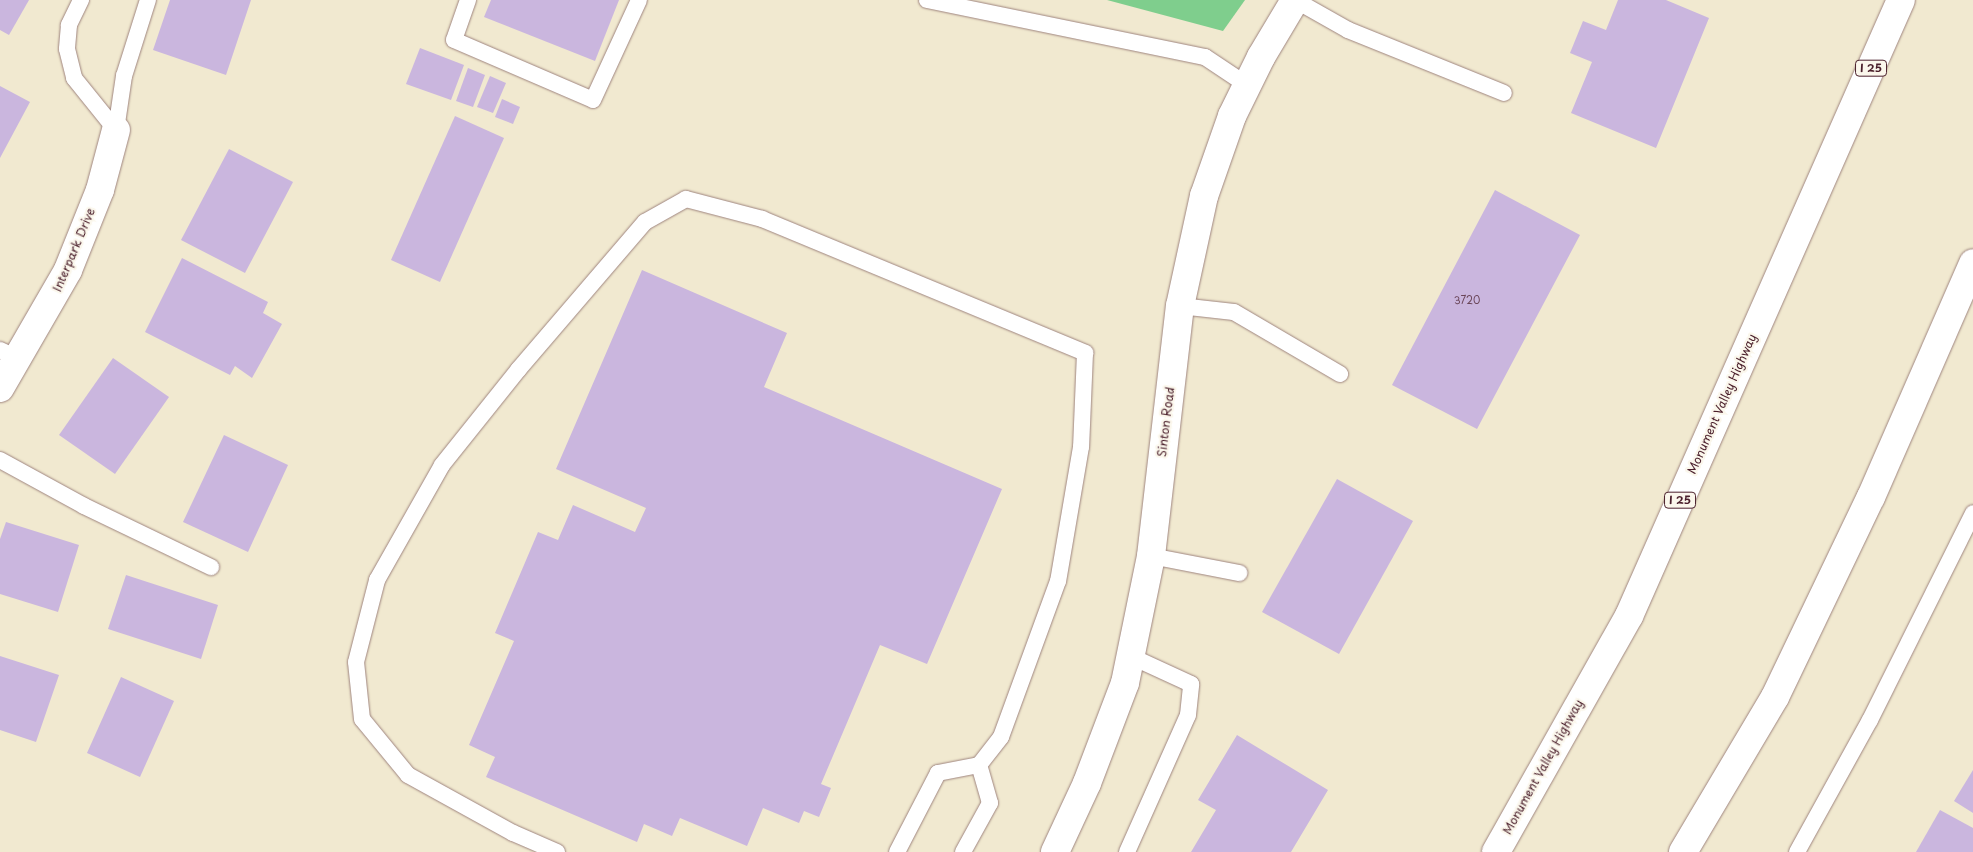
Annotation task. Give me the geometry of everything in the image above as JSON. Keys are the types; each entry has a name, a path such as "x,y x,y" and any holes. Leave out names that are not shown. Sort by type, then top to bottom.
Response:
{"main road":[{"name":"Sinton Road","path":"1055,852 1107,732 1130,656 1151,556 1180,306 1204,196 1221,143 1247,85 1295,0"},
{"name":"Monument Valley Highway","path":"1496,852 1629,616 1840,136 1902,0"},
{"name":"Interpark Drive","path":"0,388 9,354 68,270 100,190 116,130"},
{"path":"1683,852 1775,697 1872,497 1973,263"}],"lane":[{"path":"81,0 69,25 67,49 74,78 116,130"},
{"path":"116,130 124,76 148,0"},
{"path":"468,0 454,40 593,100 640,0"},
{"path":"927,0 1205,58 1247,85"},
{"path":"1295,0 1348,30 1504,93"},
{"path":"557,852 513,833 408,775 362,719 356,662 377,580 442,465 518,370 645,222 686,199 762,219 1085,353 1081,447 1058,581 1001,737 979,766 938,773 897,852"},
{"path":"1180,306 1234,312 1340,374"},
{"path":"0,460 84,506 211,567"},
{"path":"1797,852 1870,720 1973,513"},
{"path":"1151,556 1239,573"},
{"path":"1127,852 1188,714 1191,684 1130,656"},
{"path":"963,852 990,803 979,766"}],"green space":[{"path":"1107,0 1245,0 1223,31"}],"building":[{"path":"0,0 29,0 9,35 0,30"},
{"path":"170,0 251,0 226,75 153,50"},
{"path":"491,0 619,0 595,61 484,17"},
{"path":"1618,0 1666,0 1709,18 1656,148 1571,113 1592,62 1570,53 1583,21 1606,30"},
{"path":"420,48 464,65 451,100 406,84"},
{"path":"468,68 485,75 473,107 456,101"},
{"path":"490,76 506,83 493,113 477,107"},
{"path":"0,86 30,102 0,158"},
{"path":"502,99 520,107 513,124 495,117"},
{"path":"455,116 504,138 440,282 391,260"},
{"path":"229,149 293,182 245,273 181,240"},
{"path":"1495,190 1580,235 1477,429 1392,385"},
{"path":"182,258 268,302 263,313 282,324 252,378 235,366 230,375 145,332"},
{"path":"642,270 787,333 764,387 1002,489 927,664 880,645 821,784 831,788 819,817 804,811 799,823 763,808 747,846 680,818 672,836 644,824 637,842 486,777 495,757 469,745 514,641 495,633 538,532 558,540 573,505 635,532 646,508 556,469"},
{"path":"113,358 169,397 115,474 59,435"},
{"path":"224,435 288,465 248,552 183,522"},
{"path":"1337,479 1413,521 1339,654 1262,612"},
{"path":"6,522 79,545 58,612 0,594 0,539"},
{"path":"126,575 218,605 201,659 108,629"},
{"path":"0,656 59,675 36,742 0,730"},
{"path":"121,677 174,701 140,777 87,753"},
{"path":"1237,735 1328,790 1291,852 1191,852 1216,810 1198,800"},
{"path":"1973,770 1973,813 1954,801"},
{"path":"1940,810 1973,828 1973,852 1916,852"}]}
